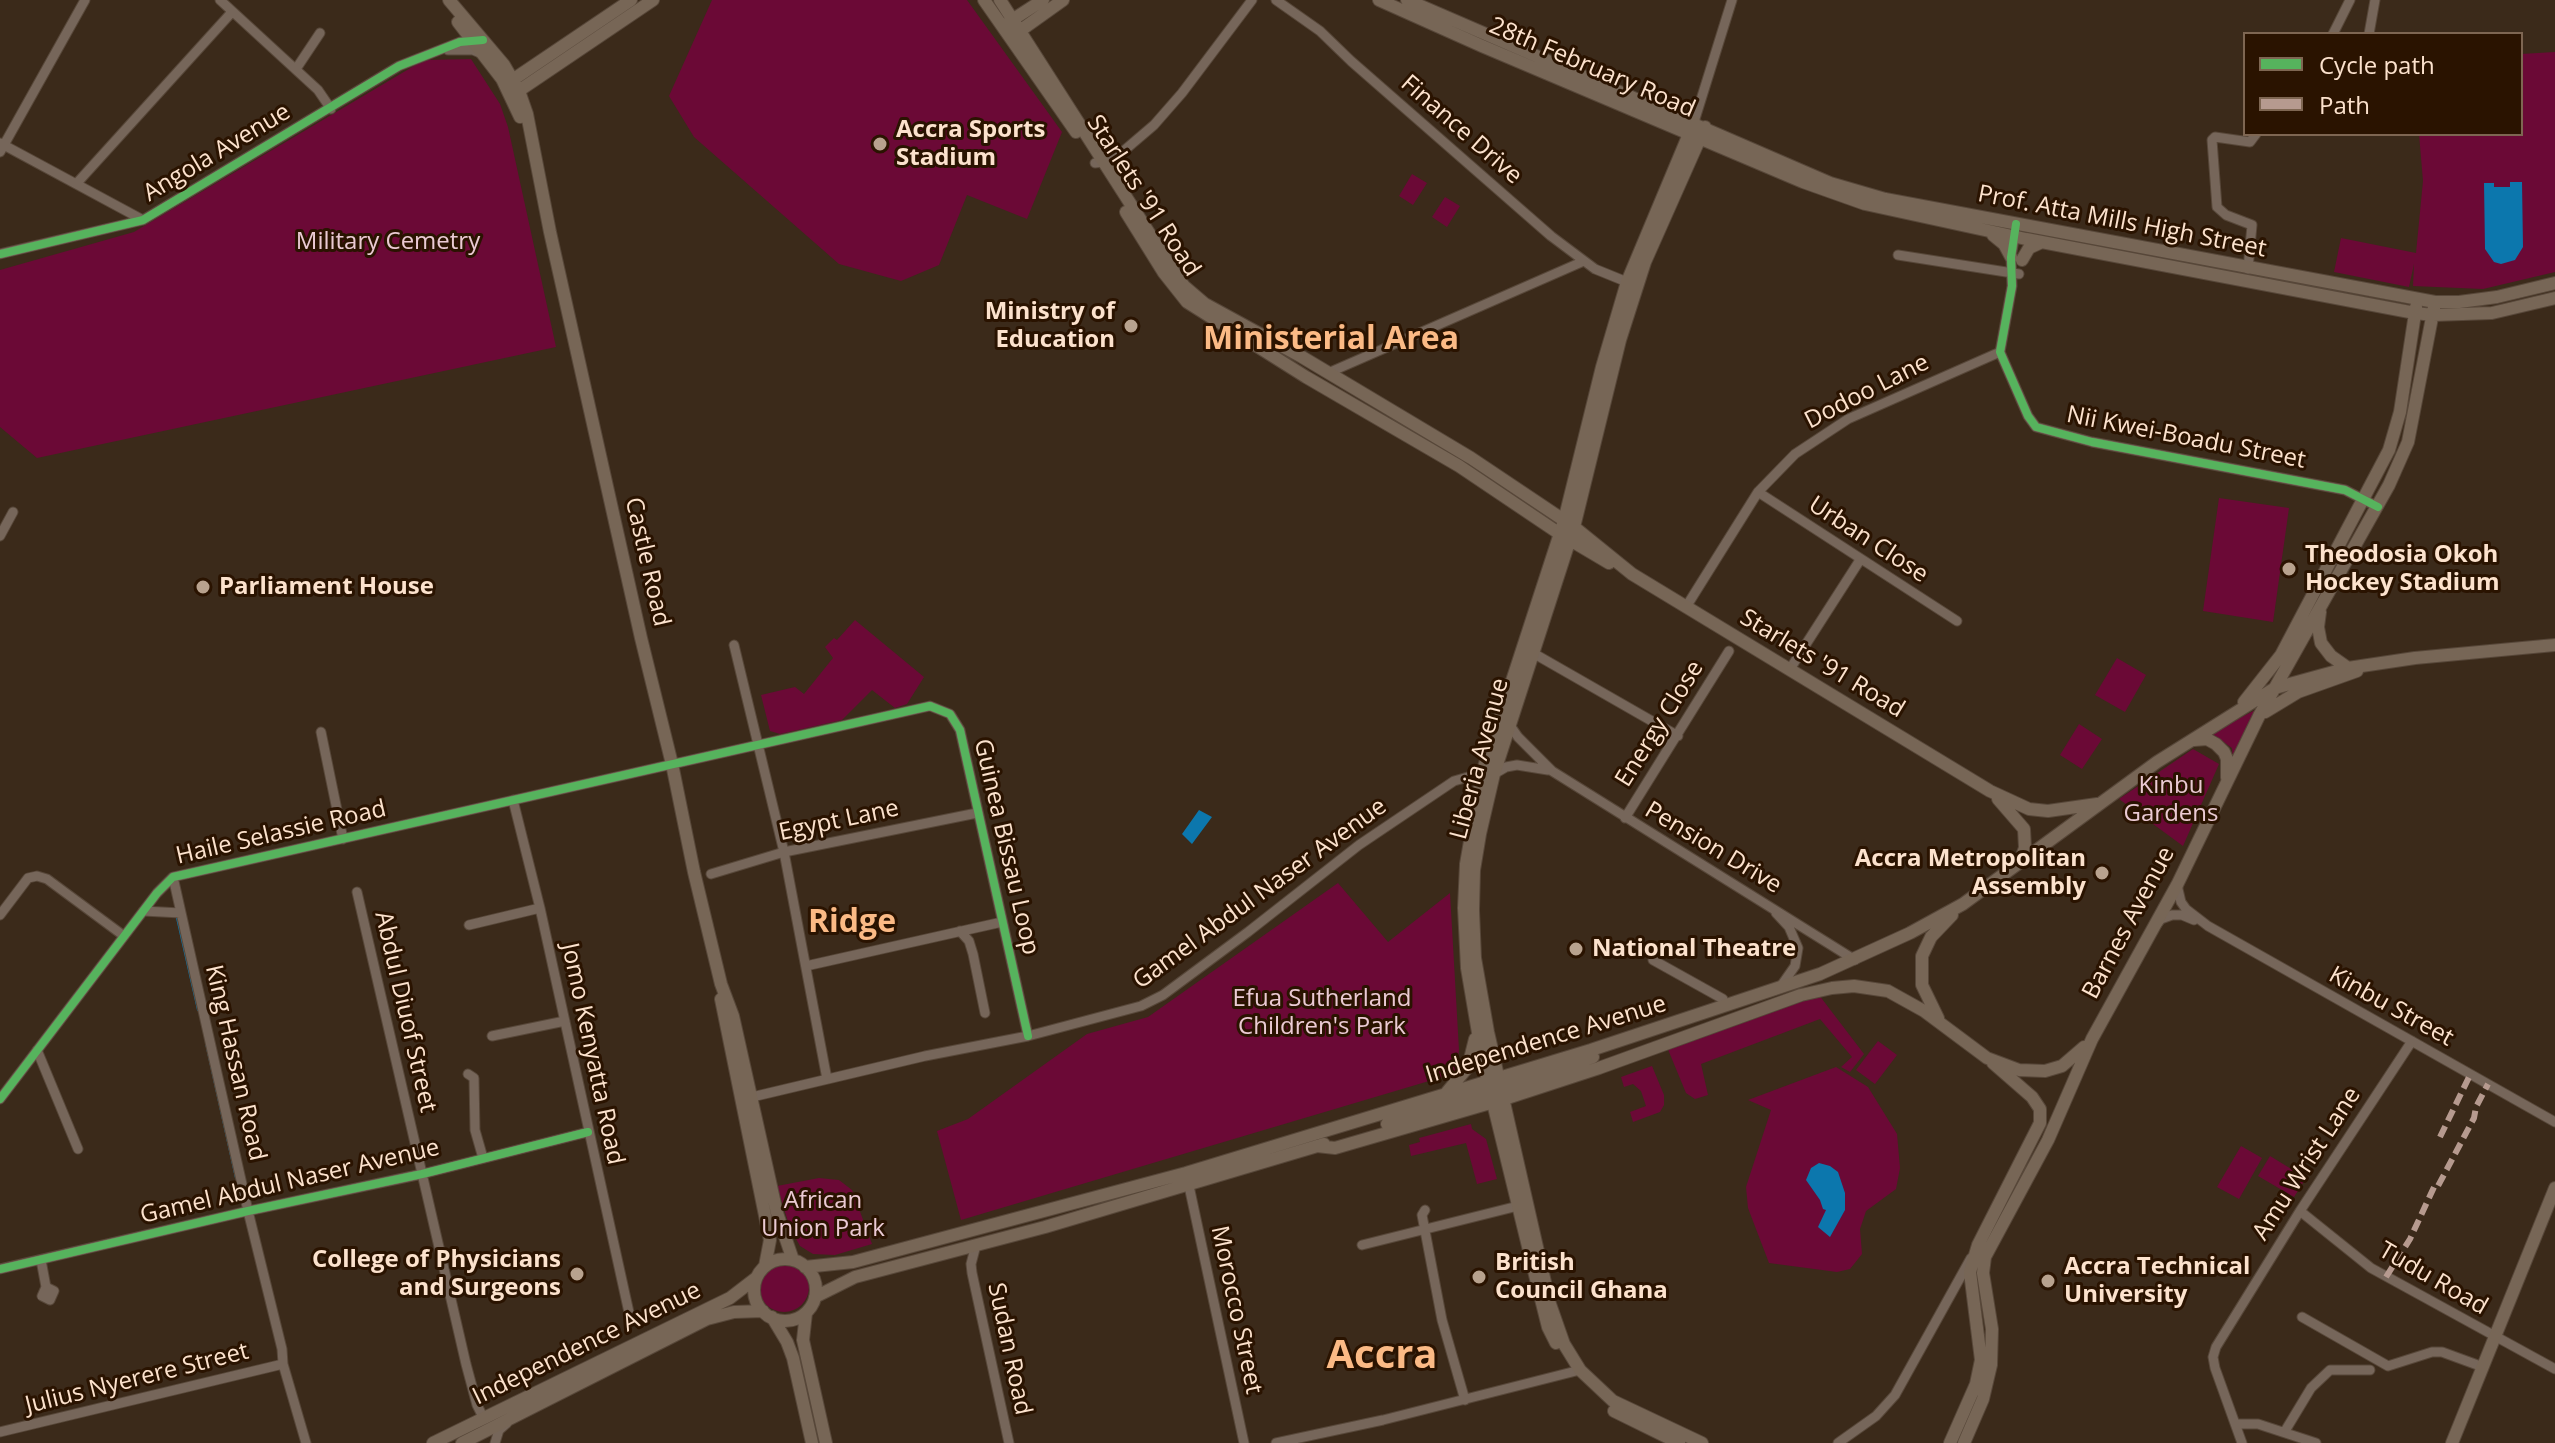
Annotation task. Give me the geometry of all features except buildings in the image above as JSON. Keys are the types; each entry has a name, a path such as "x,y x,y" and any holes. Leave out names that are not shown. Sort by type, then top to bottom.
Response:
{"main road":[{"path":"442,0 504,65 512,88"},
{"path":"449,0 478,40 483,54 512,88"},
{"path":"527,114 536,72 631,0"},
{"path":"512,88 653,0"},
{"name":"Starlets '91 Road","path":"984,0 1005,14 1100,163 1192,294 1217,312 1349,385 1471,458 1567,531 1632,574 1990,791 2029,809 2048,811 2100,804"},
{"path":"1005,14 1025,11 1043,0"},
{"path":"1016,34 1063,0"},
{"name":"28th February Road","path":"1379,0 1494,52 1669,123 1701,132"},
{"name":"28th February Road","path":"1407,0 1424,4 1701,132"},
{"path":"1030,44 1028,32 1035,21"},
{"name":"Starlets '91 Road","path":"1016,34 1030,44 1164,273 1187,302 1306,377 1459,466 1547,526 1567,531"},
{"path":"504,65 536,72"},
{"name":"Castle Road","path":"512,88 527,114 532,150 694,872 721,984 733,1016 777,1213 793,1260"},
{"name":"Castle Road","path":"512,88 532,150"},
{"path":"1669,123 1682,140 1687,153"},
{"path":"1687,153 1701,132"},
{"name":"Liberia Avenue","path":"1679,1443 1613,1411 1589,1391 1548,1327 1518,1206 1495,1090 1478,977 1473,910 1476,858 1488,774 1567,531 1602,367 1627,282 1687,153 1701,132"},
{"name":"Prof. Atta Mills High Street","path":"1701,132 1846,198 1916,217 1986,231 2021,232 2042,242 2434,308 2492,313 2555,298"},
{"name":"Prof. Atta Mills High Street","path":"1701,132 1861,193 2021,232 2248,269 2416,306"},
{"name":"Liberia Avenue","path":"1567,531 1577,514 1620,340 1645,262 1687,153"},
{"path":"1986,231 2016,258 2042,242"},
{"name":"Prof. Atta Mills High Street","path":"2434,308 2555,283"},
{"path":"2237,710 2281,655 2389,450 2395,433 2416,306"},
{"name":"Barnes Avenue","path":"1964,1443 1983,1399 1991,1365 1992,1329 1983,1273 1985,1257 2048,1140 2092,1039 2177,885 2259,716 2378,507 2408,442 2434,308"},
{"path":"1306,377 1315,373 1339,385 1349,385"},
{"path":"1547,526 1559,556 1591,547 1577,514"},
{"name":"Liberia Avenue","path":"1559,556 1533,653 1509,724 1478,792 1466,864 1464,908 1467,968 1477,1028 1550,1304 1577,1372 1626,1409 1702,1443"},
{"path":"2321,605 2318,627 2321,643 2331,656 2348,668"},
{"path":"2237,710 2275,688 2348,668 2415,658 2555,645"},
{"path":"2259,716 2287,697 2353,674 2367,666"},
{"name":"Independence Avenue","path":"1495,1090 1618,1041 1855,960 1963,904 2186,742 2237,710"},
{"path":"2186,742 2197,739 2216,744 2227,759 2227,781"},
{"name":"Starlets '91 Road","path":"1990,791 2024,829 2025,848 2019,863"},
{"path":"1942,1024 1924,992 1920,969 1922,956 1931,937 1963,904"},
{"name":"Castle Road","path":"721,984 724,1018 770,1240 765,1266"},
{"name":"Independence Avenue","path":"805,1267 853,1262 1155,1181 1444,1095 1495,1090 1599,1068 1801,995 1832,988 1854,986 1888,991 1942,1024 1987,1058 2019,1070 2045,1071 2069,1063 2092,1039"},
{"path":"1444,1095 1468,1067 1477,1028"},
{"path":"1950,1443 1979,1374 1981,1348 1970,1272 1978,1245 2040,1123 2040,1109 2032,1097 1987,1058"},
{"path":"815,1297 855,1277 1189,1186 1495,1090"},
{"path":"2452,1443 2555,1188"},
{"path":"812,1443 787,1342 756,1301 754,1290 756,1278 765,1266 783,1259 793,1260 805,1267 814,1281 815,1297 806,1313 803,1340 826,1443"},
{"name":"Independence Avenue","path":"433,1443 730,1298 756,1278"},
{"name":"Independence Avenue","path":"464,1442 707,1319 734,1312 768,1314"},
{"path":"768,1314 784,1320 806,1313"}],"street":[{"path":"85,0 1,147 77,183 143,220"},
{"path":"220,0 318,90 331,109"},
{"path":"1100,163 1144,135 1182,93 1252,0"},
{"name":"Finance Drive","path":"1276,0 1320,31 1584,261 1601,272 1627,282"},
{"path":"1701,132 1732,0"},
{"path":"2334,32 2350,0"},
{"path":"2369,32 2375,0"},
{"path":"77,183 232,12"},
{"path":"296,69 320,33"},
{"name":"Angola Avenue","path":"0,254 116,229 143,220 399,66 460,42 478,40"},
{"name":"Angola Avenue","path":"440,50 473,50 483,54"},
{"path":"2248,269 2252,225 2226,215 2217,207 2212,140 2215,137 2250,142 2254,136"},
{"path":"2000,352 2021,232"},
{"path":"1898,255 2014,274"},
{"path":"1328,373 1584,261"},
{"name":"Dodoo Lane","path":"1686,607 1758,492 1795,454 1848,419 2000,352"},
{"name":"Nii Kwei-Boadu Street","path":"2000,352 2028,416 2036,427 2092,442 2345,490 2378,507"},
{"name":"Urban Close","path":"1758,492 1957,621"},
{"path":"0,536 13,512"},
{"path":"1790,669 1860,560"},
{"path":"734,645 784,852 827,1079"},
{"name":"Energy Close","path":"1625,818 1729,651"},
{"path":"1533,653 1678,736"},
{"name":"Guinea Bissau Loop","path":"672,764 870,718 937,707 950,714 960,730 1028,1036"},
{"name":"Pension Drive","path":"1509,724 1531,753 1552,771 1855,960"},
{"path":"321,732 343,839"},
{"name":"Haile Selassie Road","path":"0,1099 143,911 173,877 672,764"},
{"name":"Pension Drive","path":"1488,774 1506,767 1526,765 1552,771"},
{"name":"Gamel Abdul Naser Avenue","path":"752,1097 1028,1036 1125,1011 1163,995 1359,845 1456,781 1488,774"},
{"path":"1456,781 1471,785 1478,792"},
{"name":"Jomo Kenyatta Road","path":"513,800 540,908 630,1317"},
{"name":"Egypt Lane","path":"711,874 784,852 977,813"},
{"path":"0,915 28,878 37,876 47,879 124,936"},
{"name":"King Hassan Road","path":"173,877 283,1364 306,1443"},
{"path":"2177,885 2186,909 2208,926"},
{"name":"Abdul Diuof Street","path":"357,892 466,1364 484,1419"},
{"path":"469,925 540,908"},
{"path":"1771,908 1789,927 1798,948 1795,966 1779,988"},
{"path":"143,911 181,913"},
{"path":"2154,928 2161,919 2177,914 2208,926"},
{"path":"806,966 1002,922"},
{"name":"Kinbu Street","path":"2208,926 2555,1122"},
{"path":"960,931 969,941 973,954 985,1013"},
{"path":"1653,960 1723,999"},
{"path":"492,1036 565,1021"},
{"name":"Amu Wrist Lane","path":"2242,1443 2215,1368 2213,1357 2216,1347 2300,1211 2412,1041"},
{"path":"37,1050 78,1149"},
{"path":"468,1074 474,1078 475,1130 483,1158"},
{"name":"Gamel Abdul Naser Avenue","path":"0,1269 422,1174 588,1132"},
{"name":"Morocco Street","path":"1189,1186 1244,1443"},
{"path":"1362,1245 1518,1206"},
{"path":"1425,1210 1422,1215 1424,1229 1442,1320 1465,1400"},
{"name":"Tudu Road","path":"2300,1211 2371,1268 2555,1369"},
{"name":"Sudan Road","path":"976,1245 971,1264 1009,1443"},
{"path":"1838,1443 1876,1416 1895,1395 1978,1245"},
{"name":"Sudan Road","path":"956,1251 971,1264"},
{"path":"41,1260 46,1287"},
{"path":"1947,1300 1962,1292 1974,1299"},
{"path":"2302,1317 2388,1366 2432,1352 2442,1352 2483,1367"},
{"name":"Julius Nyerere Street","path":"0,1432 283,1364"},
{"path":"2285,1431 2311,1388 2330,1370 2370,1370"},
{"path":"1276,1443 1577,1372"},
{"path":"495,1443 499,1430 510,1420"},
{"path":"2237,1424 2258,1424 2316,1443"},
{"path":"464,1442 480,1443"}],"green space":[{"name":"Accra Sports Stadium","path":"712,0 967,0 1062,132 1027,219 967,195 939,265 901,281 839,264 694,137 669,96"},
{"path":"2555,52 2555,272 2483,289 2413,286 2414,264 2409,287 2334,272 2341,238 2416,253 2423,181 2419,136 2523,136 2523,54"},
{"name":"Military Cemetry","path":"471,59 500,104 508,127 556,347 37,458 0,427 0,270 134,232 424,60"},
{"path":"1412,174 1427,183 1413,205 1399,196"},
{"path":"1445,197 1460,206 1447,227 1432,217"},
{"name":"Theodosia Okoh Hockey Stadium","path":"2219,498 2289,508 2273,622 2203,611"},
{"path":"855,620 924,677 907,704 895,708 872,690 842,720 780,734 770,731 761,695 795,687 804,694 833,658 825,647 834,638 837,640"},
{"path":"2117,658 2146,675 2125,712 2095,695"},
{"path":"2261,707 2233,761 2232,748 2211,733"},
{"path":"2079,724 2102,739 2082,769 2060,755"},
{"name":"Kinbu Gardens","path":"2193,749 2219,764 2183,846 2119,799"},
{"name":"Efua Sutherland Children's Park","path":"1338,883 1388,942 1450,893 1459,1050 1456,1073 961,1220 937,1131 968,1119 1087,1034 1148,1017"},
{"path":"1819,995 1864,1054 1850,1072 1841,1067 1852,1057 1820,1019 1701,1064 1708,1095 1695,1099 1686,1093 1667,1047"},
{"path":"1878,1041 1897,1055 1875,1084 1856,1070"},
{"path":"1652,1066 1664,1095 1664,1105 1660,1112 1633,1122 1630,1112 1646,1106 1641,1091 1633,1084 1624,1087 1621,1077"},
{"path":"1836,1067 1868,1087 1897,1134 1900,1168 1896,1189 1866,1211 1860,1229 1862,1254 1850,1269 1837,1272 1769,1263 1748,1208 1746,1187 1771,1110 1748,1100"},
{"path":"1471,1124 1472,1129 1486,1139 1497,1179 1477,1184 1466,1143 1411,1156 1409,1145 1420,1142 1419,1138"},
{"path":"2241,1146 2262,1158 2239,1199 2217,1187"},
{"path":"2270,1156 2306,1178 2294,1197 2258,1176"},
{"name":"African Union Park","path":"819,1178 839,1180 852,1190 872,1244 835,1255 813,1254 800,1246 790,1228 777,1186"},
{"path":"784,1262 802,1269 809,1287 802,1305 784,1312 766,1305 759,1287 766,1269"}],"water":[{"path":"2510,182 2522,182 2523,247 2515,260 2501,264 2494,262 2485,249 2484,183 2494,183 2494,187 2510,187"},
{"path":"1199,810 1212,817 1192,844 1182,834"},
{"path":"1819,1163 1838,1172 1845,1193 1845,1210 1830,1237 1818,1227 1826,1210 1806,1180 1811,1168"}],"waterway":[{"path":"177,918 198,1010"},
{"path":"206,1043 236,1178"}],"marked path":[{"path":"2440,1137 2471,1073"},
{"path":"2386,1277 2410,1239 2435,1185 2438,1186 2474,1118 2488,1084"}],"cycle path":[{"path":"0,254 143,220 399,66 460,42 483,40"},
{"path":"2016,224 2011,257 2012,286 2000,352 2028,416 2036,427 2092,442 2345,490 2378,507"},
{"path":"0,1099 157,893 173,877 930,706 950,714 960,730 1028,1036"},
{"path":"0,1269 422,1174 588,1132"}],"place":[{"name":"Accra Sports Stadium","path":"880,144"},
{"name":"Ministry of Education","path":"1131,326"},
{"name":"Theodosia Okoh Hockey Stadium","path":"2289,569"},
{"name":"Parliament House","path":"203,587"},
{"name":"Accra Metropolitan Assembly","path":"2102,873"},
{"name":"National Theatre","path":"1576,949"},
{"name":"College of Physicians and Surgeons","path":"577,1274"},
{"name":"British Council Ghana","path":"1479,1277"},
{"name":"Accra Technical University","path":"2048,1281"}],"district":[{"name":"Ministerial Area","path":"1331,340"},
{"name":"Ridge","path":"852,923"},
{"name":"Accra","path":"1382,1357"}]}
